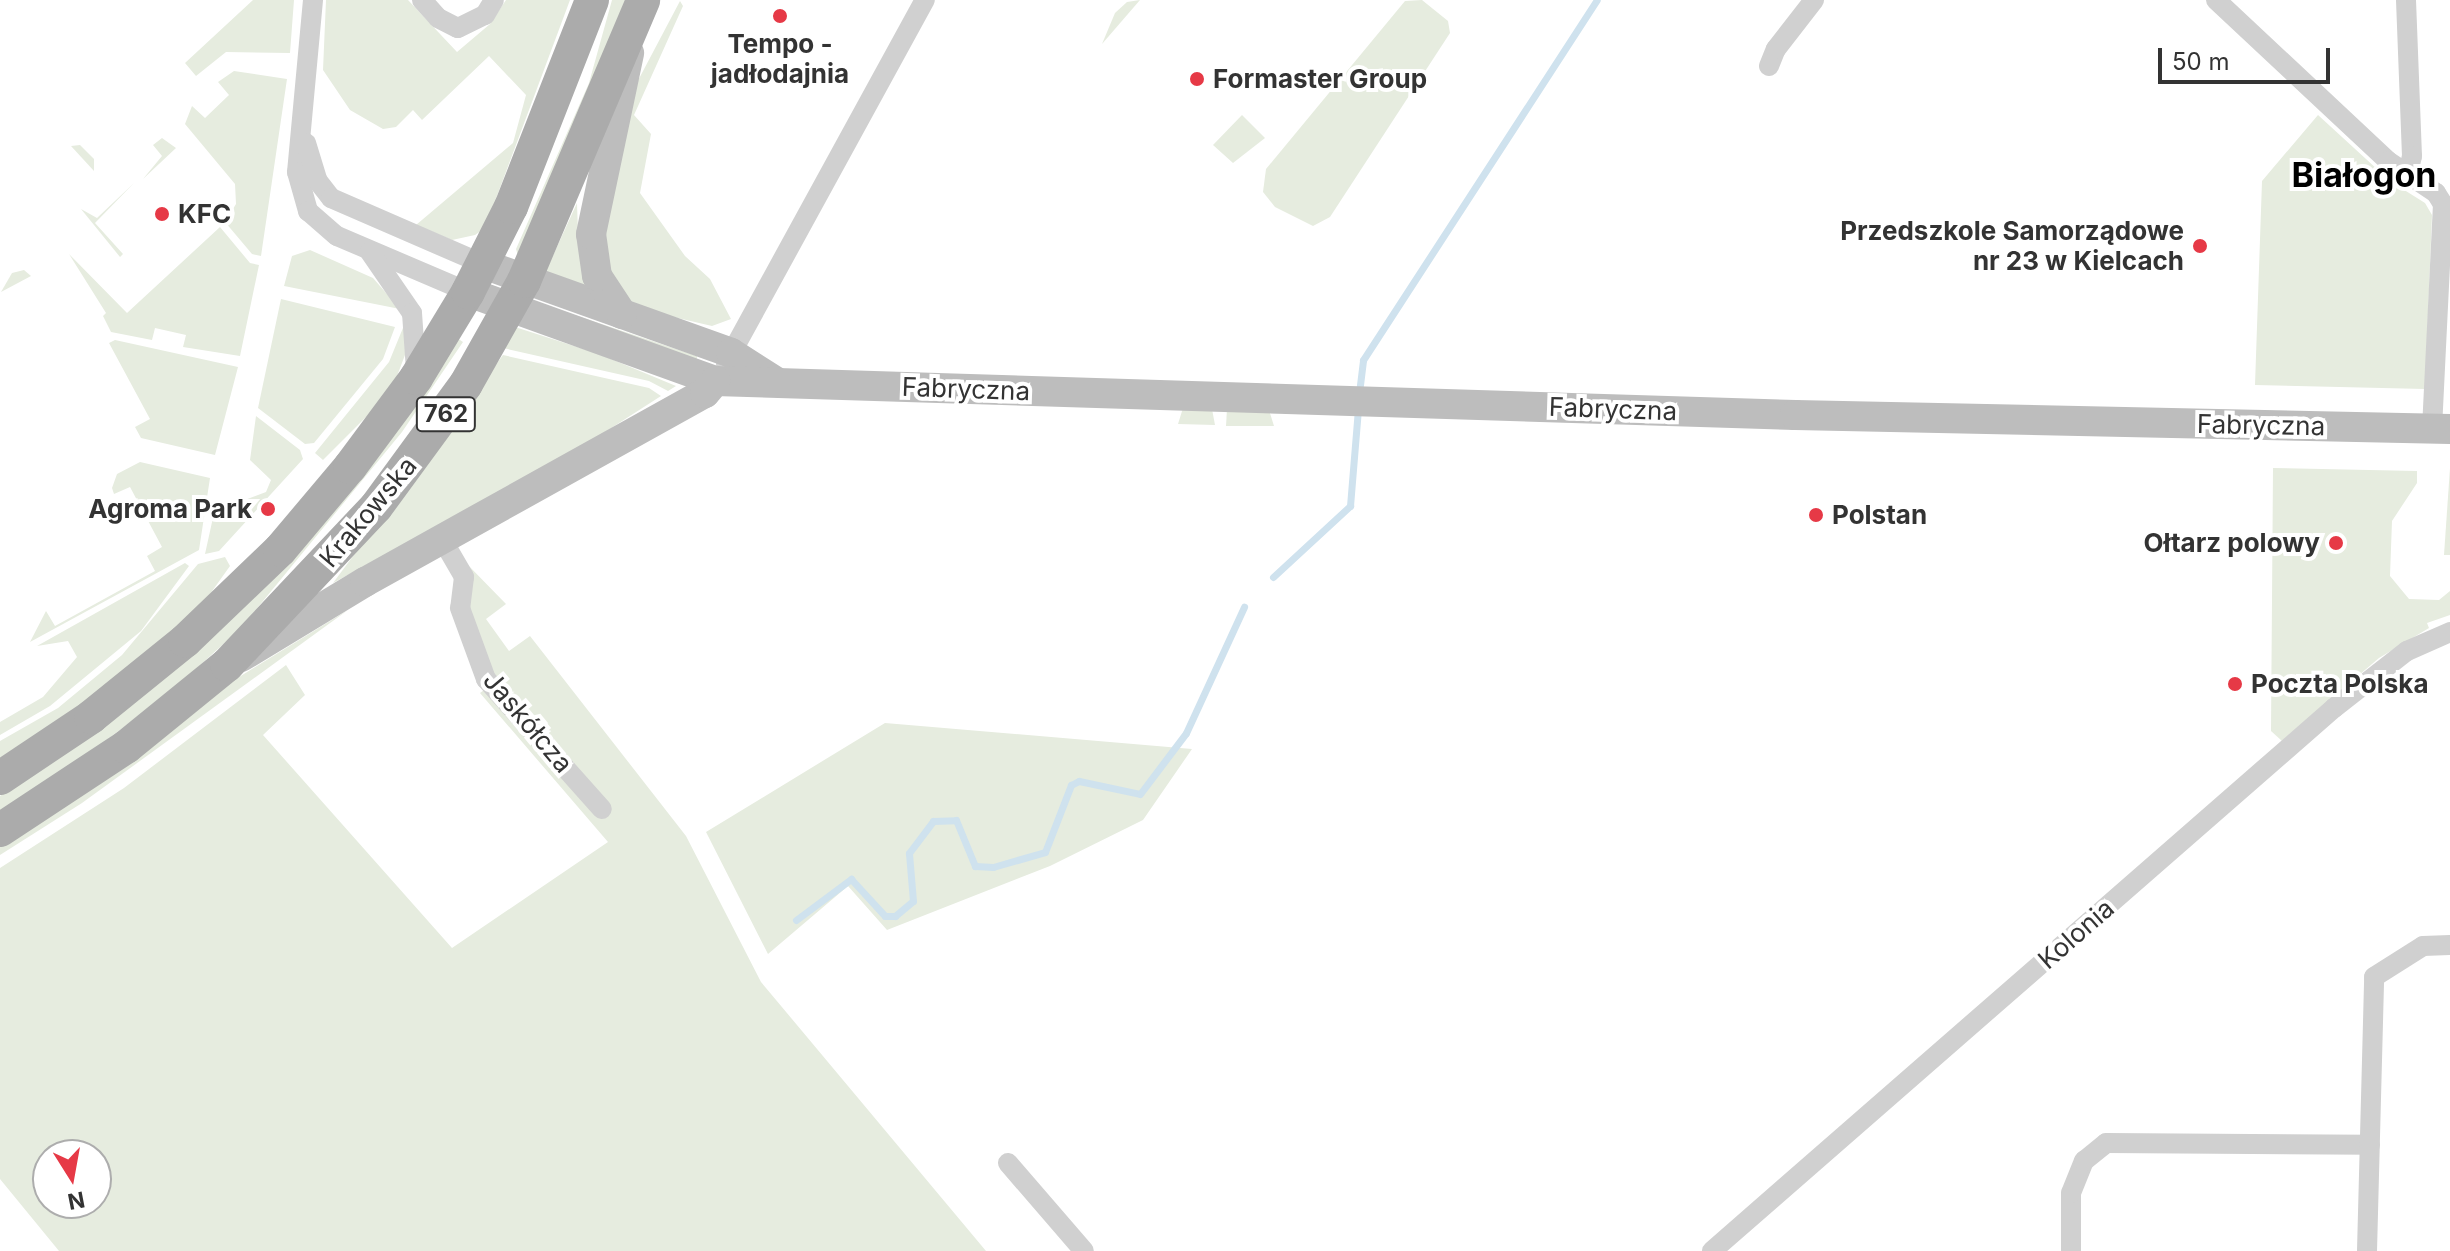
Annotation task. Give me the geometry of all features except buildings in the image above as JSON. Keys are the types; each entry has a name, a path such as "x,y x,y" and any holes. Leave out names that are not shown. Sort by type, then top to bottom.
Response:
{"main road":[{"name":"Krakowska","path":"0,778 140,679 231,599 320,504 416,378 476,278 511,207 592,0"},
{"name":"Krakowska","path":"0,830 126,747 227,665 376,507 466,384 524,281 638,13"},
{"path":"622,314 597,276 591,234 638,13"},
{"path":"476,278 524,281 622,314 731,353 777,382"},
{"name":"Fabryczna","path":"476,278 508,310 715,381 1379,402 2441,429"},
{"path":"227,665 442,539 705,393 715,381"}],"street":[{"path":"313,0 304,129 297,172 308,211 337,236 368,249 476,278"},
{"path":"422,0 438,18 458,28 485,15 494,0"},
{"path":"715,381 925,0"},
{"path":"1769,66 1776,49 1814,0"},
{"path":"2216,0 2408,174 2436,193 2446,216 2441,429"},
{"path":"2406,0 2412,156 2408,174"},
{"path":"304,129 308,159 331,198 476,278"},
{"path":"368,249 412,313 416,378"},
{"name":"Jaskółcza","path":"442,539 464,577 460,608 486,679 602,809"},
{"name":"Kolonia","path":"1712,1251 2334,708 2407,651 2450,632"},
{"path":"2367,1251 2374,977 2423,946 2450,945"},
{"path":"2071,1251 2071,1193 2084,1161 2106,1143 2370,1145"},
{"path":"1008,1163 1084,1251"}],"shaded area":[{"path":"253,0 294,0 290,53 226,52 196,76 185,63"},
{"path":"326,0 408,0 457,52 490,24 506,0 570,0 485,228 475,235 452,240 416,225 513,143 526,95 489,56 422,120 413,110 396,127 383,129 350,110 323,70"},
{"path":"612,0 626,0 518,256 516,249 589,83"},
{"path":"1140,0 1102,44 1115,13 1127,2"},
{"path":"1422,0 1448,21 1450,33 1330,217 1313,226 1275,207 1263,192 1266,169 1405,1"},
{"path":"680,1 683,6 634,115 651,134 640,193 685,256 710,279 731,319 712,326 652,312 625,298 614,285 600,239 633,90"},
{"path":"234,71 287,79 261,256 252,254 225,222 236,204 235,184 185,124 192,106 205,118 229,95 218,82"},
{"path":"1242,115 1265,138 1233,163 1213,145"},
{"path":"2318,115 2390,181 2425,203 2432,215 2425,389 2255,385 2262,181"},
{"path":"162,138 176,148 143,179 162,156 153,145"},
{"path":"80,145 94,159 94,171 71,146"},
{"path":"134,183 95,223 123,254 120,257 81,209 97,218"},
{"path":"577,203 578,233 588,288 545,273"},
{"path":"220,227 250,263 259,265 240,356 183,347 186,335 155,328 152,340 111,332 103,316 106,313 69,254 127,313"},
{"path":"310,250 373,278 400,309 284,286 292,256"},
{"path":"24,270 31,276 1,292 12,273"},
{"path":"281,299 395,327 383,359 314,443 305,444 258,408"},
{"path":"536,302 697,356 697,360"},
{"path":"405,323 405,355 397,376 378,405 323,460 315,453 389,362"},
{"path":"515,327 599,354 676,386 668,391 649,381 503,348"},
{"path":"457,338 463,342 402,432 240,629 177,686 64,773 0,813 0,796 112,720"},
{"path":"115,340 238,367 215,455 141,438 135,427 150,419 109,343"},
{"path":"503,355 649,388 661,396 577,450 333,583"},
{"path":"1183,408 1212,409 1215,425 1178,424"},
{"path":"1227,409 1269,410 1274,426 1226,426"},
{"path":"256,416 300,450 303,459 219,551 205,554 214,513 234,517 242,501 266,492 271,480 250,460"},
{"path":"140,462 210,478 199,550 30,642 46,611 55,626 155,571 147,556 162,547 130,487 114,494 112,488 117,474"},
{"path":"2273,468 2417,471 2417,483 2392,521 2390,576 2409,599 2439,600 2450,591 2450,615 2427,623 2429,628 2379,658 2282,741 2271,731"},
{"path":"2450,468 2450,555 2444,555"},
{"path":"225,557 230,566 200,608 92,697 0,758 0,741 58,708 122,655 198,564"},
{"path":"185,563 189,566 141,631 50,706 0,735 0,722 43,697 77,657 68,641 37,646"},
{"path":"466,563 506,604 486,619 509,651 530,636 686,836 761,982 986,1251 59,1251 33,1219 112,1219 112,1139 32,1139 32,1218 0,1179 0,868 124,788 286,665 305,695 263,735 452,948 608,842 480,693 491,685 468,618"},
{"path":"348,610 82,803 0,855 0,847 231,682"},
{"path":"885,723 1192,749 1143,820 1050,866 887,930 848,886 768,954 706,832"}],"waterway":[{"path":"1359,393 1363,360 1597,0"},
{"path":"1273,577 1350,506 1358,409"},
{"path":"796,920 851,879 885,916 895,916 913,901 909,853 933,821 956,820 975,866 993,867 1045,852 1071,785 1079,781 1140,794 1186,733 1244,607"}],"place":[{"name":"Tempo - jadłodajnia","path":"780,16"},
{"name":"Formaster Group","path":"1197,79"},
{"name":"KFC","path":"162,214"},
{"name":"Przedszkole Samorządowe nr 23 w Kielcach","path":"2200,246"},
{"name":"Agroma Park","path":"268,509"},
{"name":"Polstan","path":"1816,515"},
{"name":"Ołtarz polowy","path":"2336,543"},
{"name":"Poczta Polska","path":"2235,684"}],"district":[{"name":"Białogon","path":"2364,175"}]}
